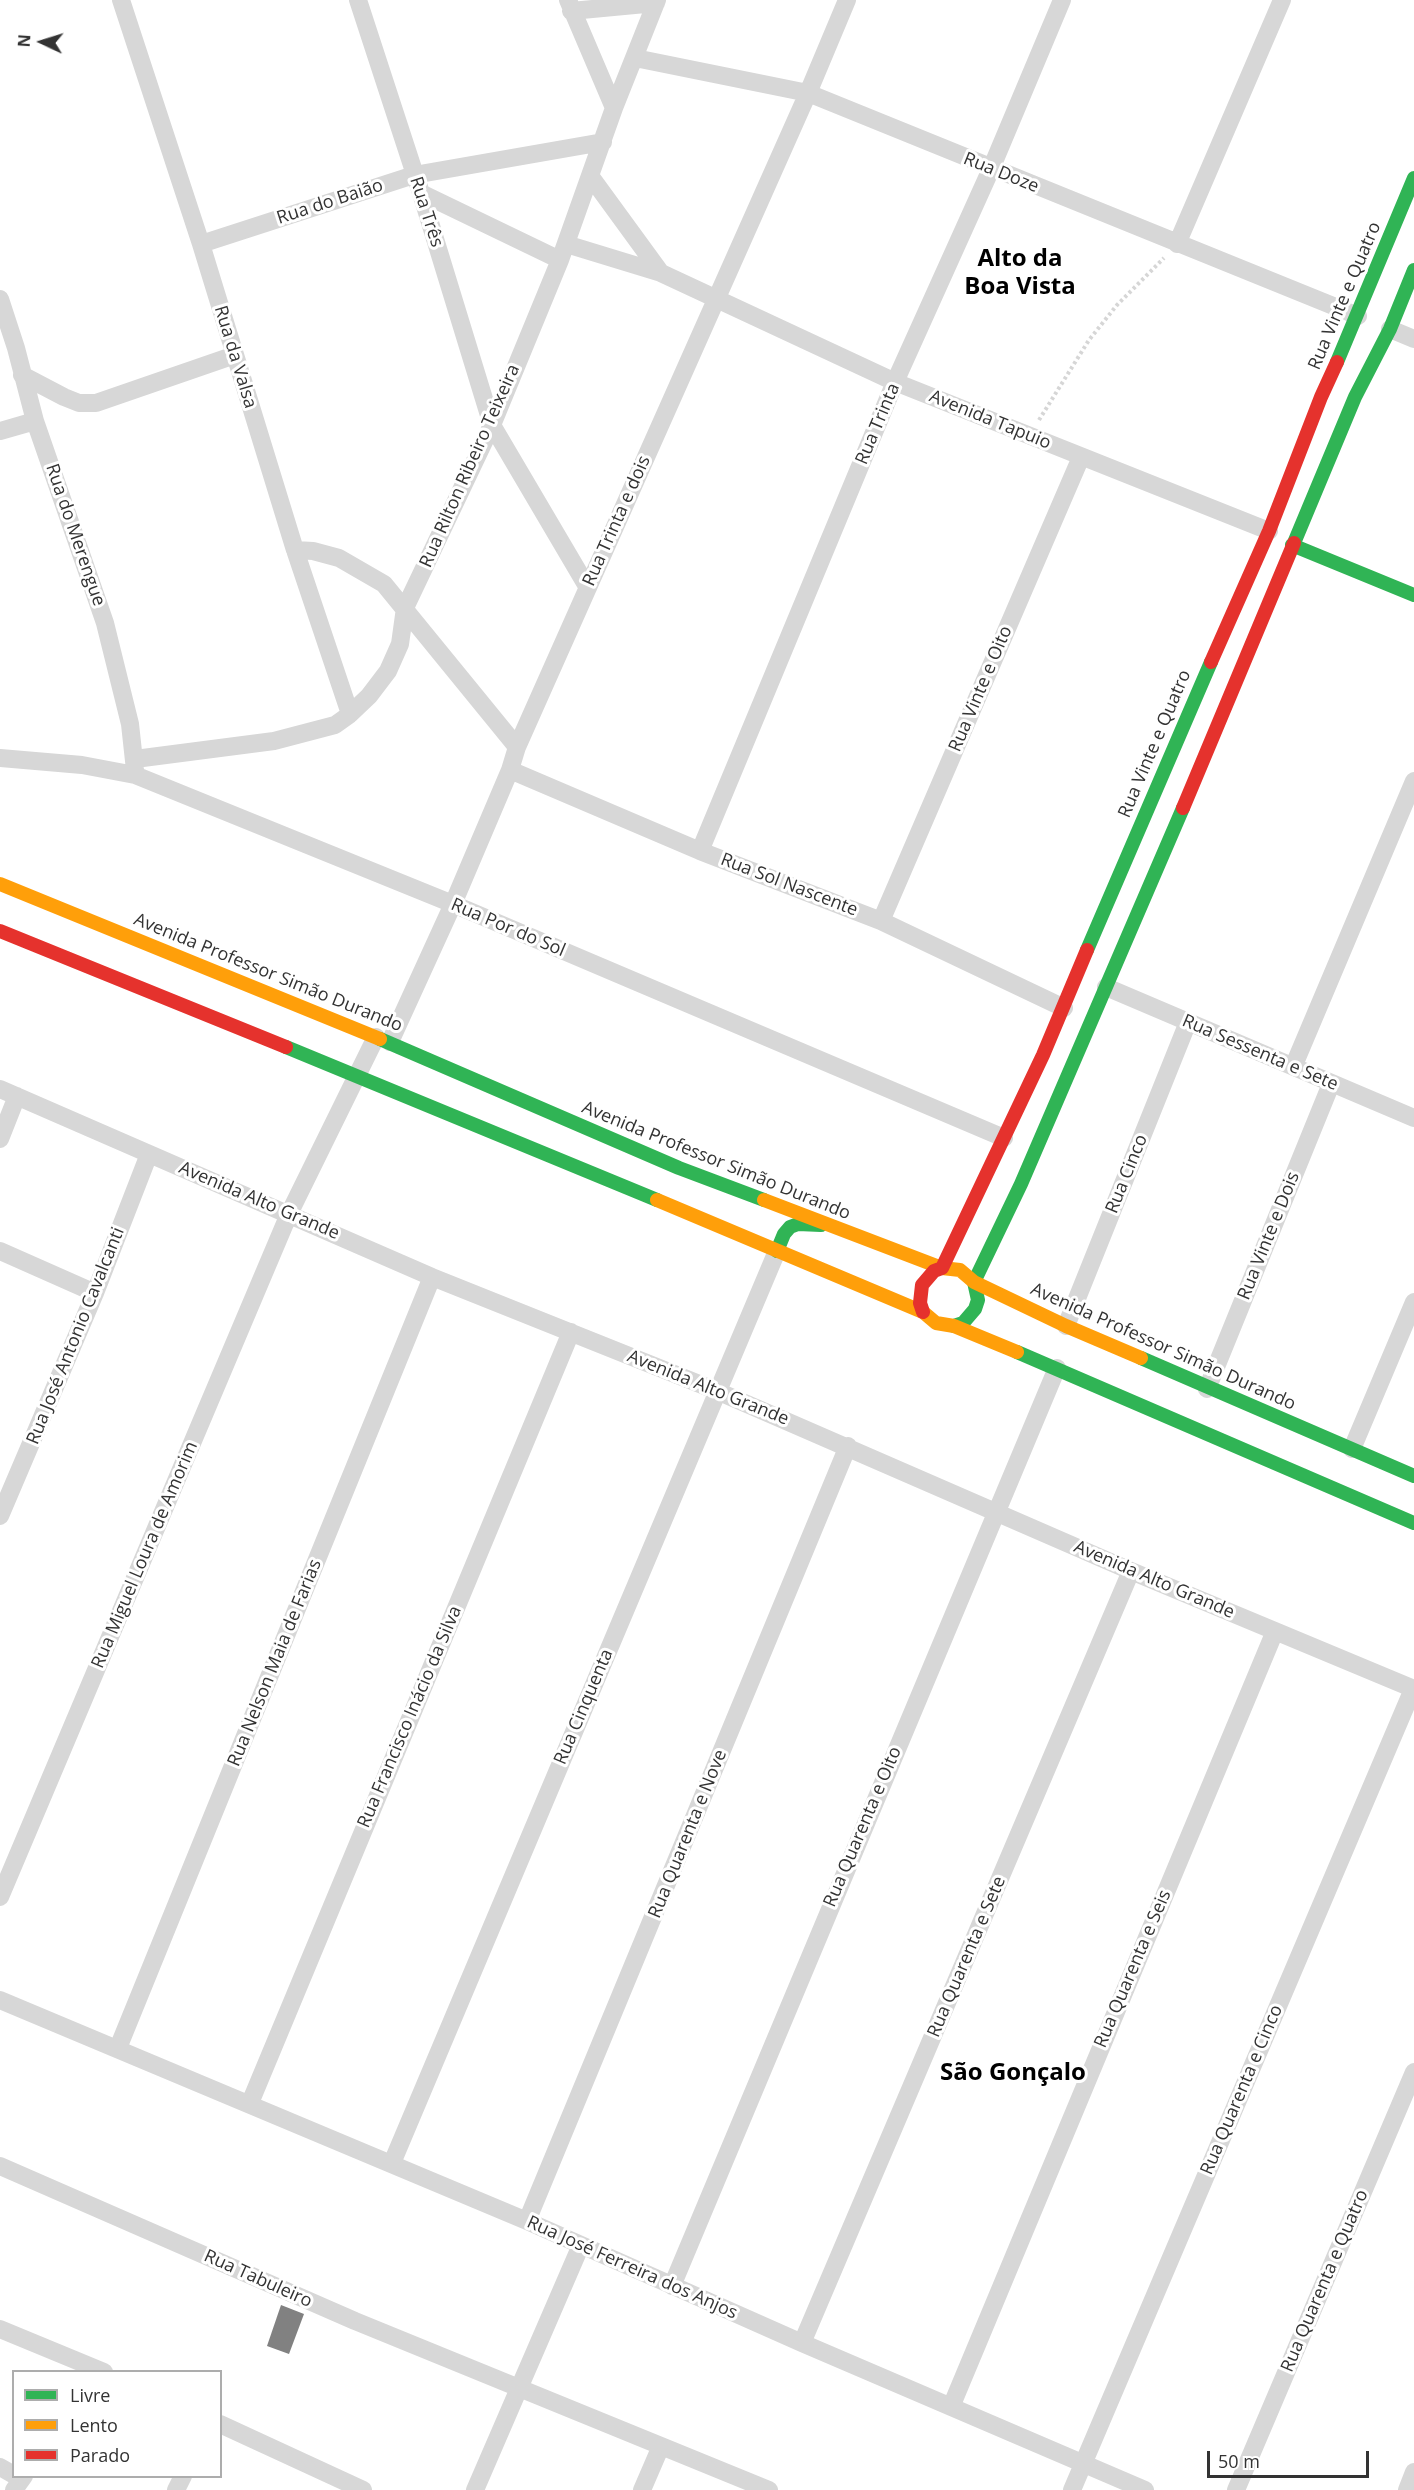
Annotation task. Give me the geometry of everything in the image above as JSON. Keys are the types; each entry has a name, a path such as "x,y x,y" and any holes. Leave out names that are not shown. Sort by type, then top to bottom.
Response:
{"street":[{"name":"Rua da Valsa","path":"121,0 201,244 295,550 350,714"},
{"name":"Rua Três","path":"358,0 421,193 492,425 588,588"},
{"name":"Rua Trinta e dois","path":"356,1075 383,1040 453,904 510,770 517,747 808,93 847,0"},
{"name":"Rua Trinta","path":"700,851 896,382 991,168 1062,0"},
{"path":"1177,244 1282,0"},
{"path":"614,108 570,5 656,2"},
{"name":"Rua Rilton Ribeiro Teixeira","path":"135,767 294,737 335,725 369,696 388,671 400,644 405,608 492,425 563,252 614,108 656,2"},
{"name":"Rua Doze","path":"635,58 808,93 1358,316"},
{"name":"Rua do Baião","path":"201,244 414,174 603,142"},
{"path":"591,177 661,273"},
{"name":"Rua Vinte e Quatro","path":"954,1326 963,1323 975,1309 978,1300 974,1281 1005,1177 1004,1138 1064,1008 1169,755 1269,531 1321,397 1358,316 1414,178"},
{"name":"Avenida Tapuio","path":"421,193 563,252 661,273 896,382 1269,531"},
{"name":"Rua Vinte e Quatro","path":"923,1312 920,1303 922,1285 927,1277 942,1268 1005,1177 1106,987 1355,397 1390,329 1414,270"},
{"name":"Rua do Merengue","path":"0,298 35,422 105,623 130,724 135,767"},
{"path":"1390,329 1414,339"},
{"path":"22,375 64,398 79,403 96,403 235,355"},
{"path":"0,431 35,422"},
{"name":"Rua Vinte e Oito","path":"881,921 1081,457"},
{"path":"1292,545 1414,595"},
{"path":"295,550 325,553 371,574 384,584 517,747"},
{"path":"1249,572 1276,583"},
{"name":"Rua Por do Sol","path":"0,758 135,767 1004,1138"},
{"name":"Rua Sol Nascente","path":"510,770 700,851 881,921 1064,1008"},
{"path":"1294,1065 1414,781"},
{"name":"Avenida Professor Simão Durando","path":"0,884 383,1040 679,1168 942,1268 960,1270 974,1281 1066,1326 1207,1389 1414,1476"},
{"path":"0,931 356,1075 471,1125 602,1176 923,1312 936,1323 954,1326 1057,1368 1414,1523"},
{"name":"Rua Sessenta e Sete","path":"1106,987 1294,1065 1331,1084 1414,1118"},
{"name":"Rua Cinco","path":"1066,1326 1188,1022"},
{"name":"Rua Miguel Loura de Amorim","path":"0,1897 289,1214 356,1075"},
{"name":"Rua Vinte e Dois","path":"1207,1389 1331,1084"},
{"path":"0,1139 8,1093"},
{"name":"Avenida Alto Grande","path":"8,1093 432,1277 848,1446 1131,1571 1413,1689"},
{"name":"Rua José Antonio Cavalcanti","path":"0,1516 95,1293 149,1154"},
{"path":"777,1251 783,1234 798,1224 831,1226"},
{"path":"0,1251 95,1293"},
{"name":"Rua Cinquenta","path":"392,2163 777,1251"},
{"name":"Rua Nelson Maia de Farias","path":"118,2048 432,1277"},
{"path":"1352,1449 1414,1302"},
{"name":"Rua Francisco Inácio da Silva","path":"250,2103 570,1332"},
{"name":"Rua Quarenta e Oito","path":"672,2286 995,1511 1057,1368"},
{"name":"Rua Quarenta e Nove","path":"527,2221 848,1446"},
{"name":"Rua Quarenta e Sete","path":"802,2343 1131,1571"},
{"name":"Rua Quarenta e Seis","path":"951,2407 1275,1631"},
{"name":"Rua Quarenta e Cinco","path":"1072,2490 1413,1689"},
{"name":"Rua José Ferreira dos Anjos","path":"0,2000 392,2163 1145,2490"},
{"name":"Rua Quarenta e Quatro","path":"1236,2490 1414,2072"},
{"name":"Rua Tabuleiro","path":"0,2166 355,2321 769,2490"},
{"path":"476,2490 517,2389 581,2245"},
{"path":"0,2329 98,2370"},
{"path":"222,2425 321,2482 363,2490"},
{"path":"642,2490 661,2446"},
{"path":"1407,2490 1414,2472"}],"path":[{"path":"1029,435 1089,340 1117,305 1177,244"}],"building":[{"path":"281,2305 304,2314 289,2354 267,2346"}],"traffic: fast":[{"path":"1337,362 1414,178"},
{"path":"1294,543 1355,397 1390,329 1414,270"},
{"path":"1292,545 1414,595"},
{"path":"1087,950 1211,662"},
{"path":"954,1326 963,1323 975,1309 978,1300 974,1282 1021,1184 1183,808"},
{"path":"380,1039 679,1168 764,1200"},
{"path":"286,1047 657,1200"},
{"path":"777,1251 784,1234 790,1227 798,1224 821,1225"},
{"path":"1017,1352 1414,1523"},
{"path":"1141,1358 1414,1476"}],"traffic: slow":[{"path":"0,884 380,1039"},
{"path":"657,1200 923,1312 936,1323 954,1326 1017,1352"},
{"path":"764,1200 942,1268 960,1270 974,1282 1066,1326 1141,1358"}],"traffic: jam":[{"path":"1211,662 1269,531 1337,362"},
{"path":"1183,808 1294,543"},
{"path":"0,931 286,1047"},
{"path":"923,1312 920,1303 922,1285 934,1271 942,1268 1043,1055 1087,950"}],"district":[{"name":"Alto da Boa Vista","path":"1020,273"},
{"name":"São Gonçalo","path":"1013,2073"}]}
